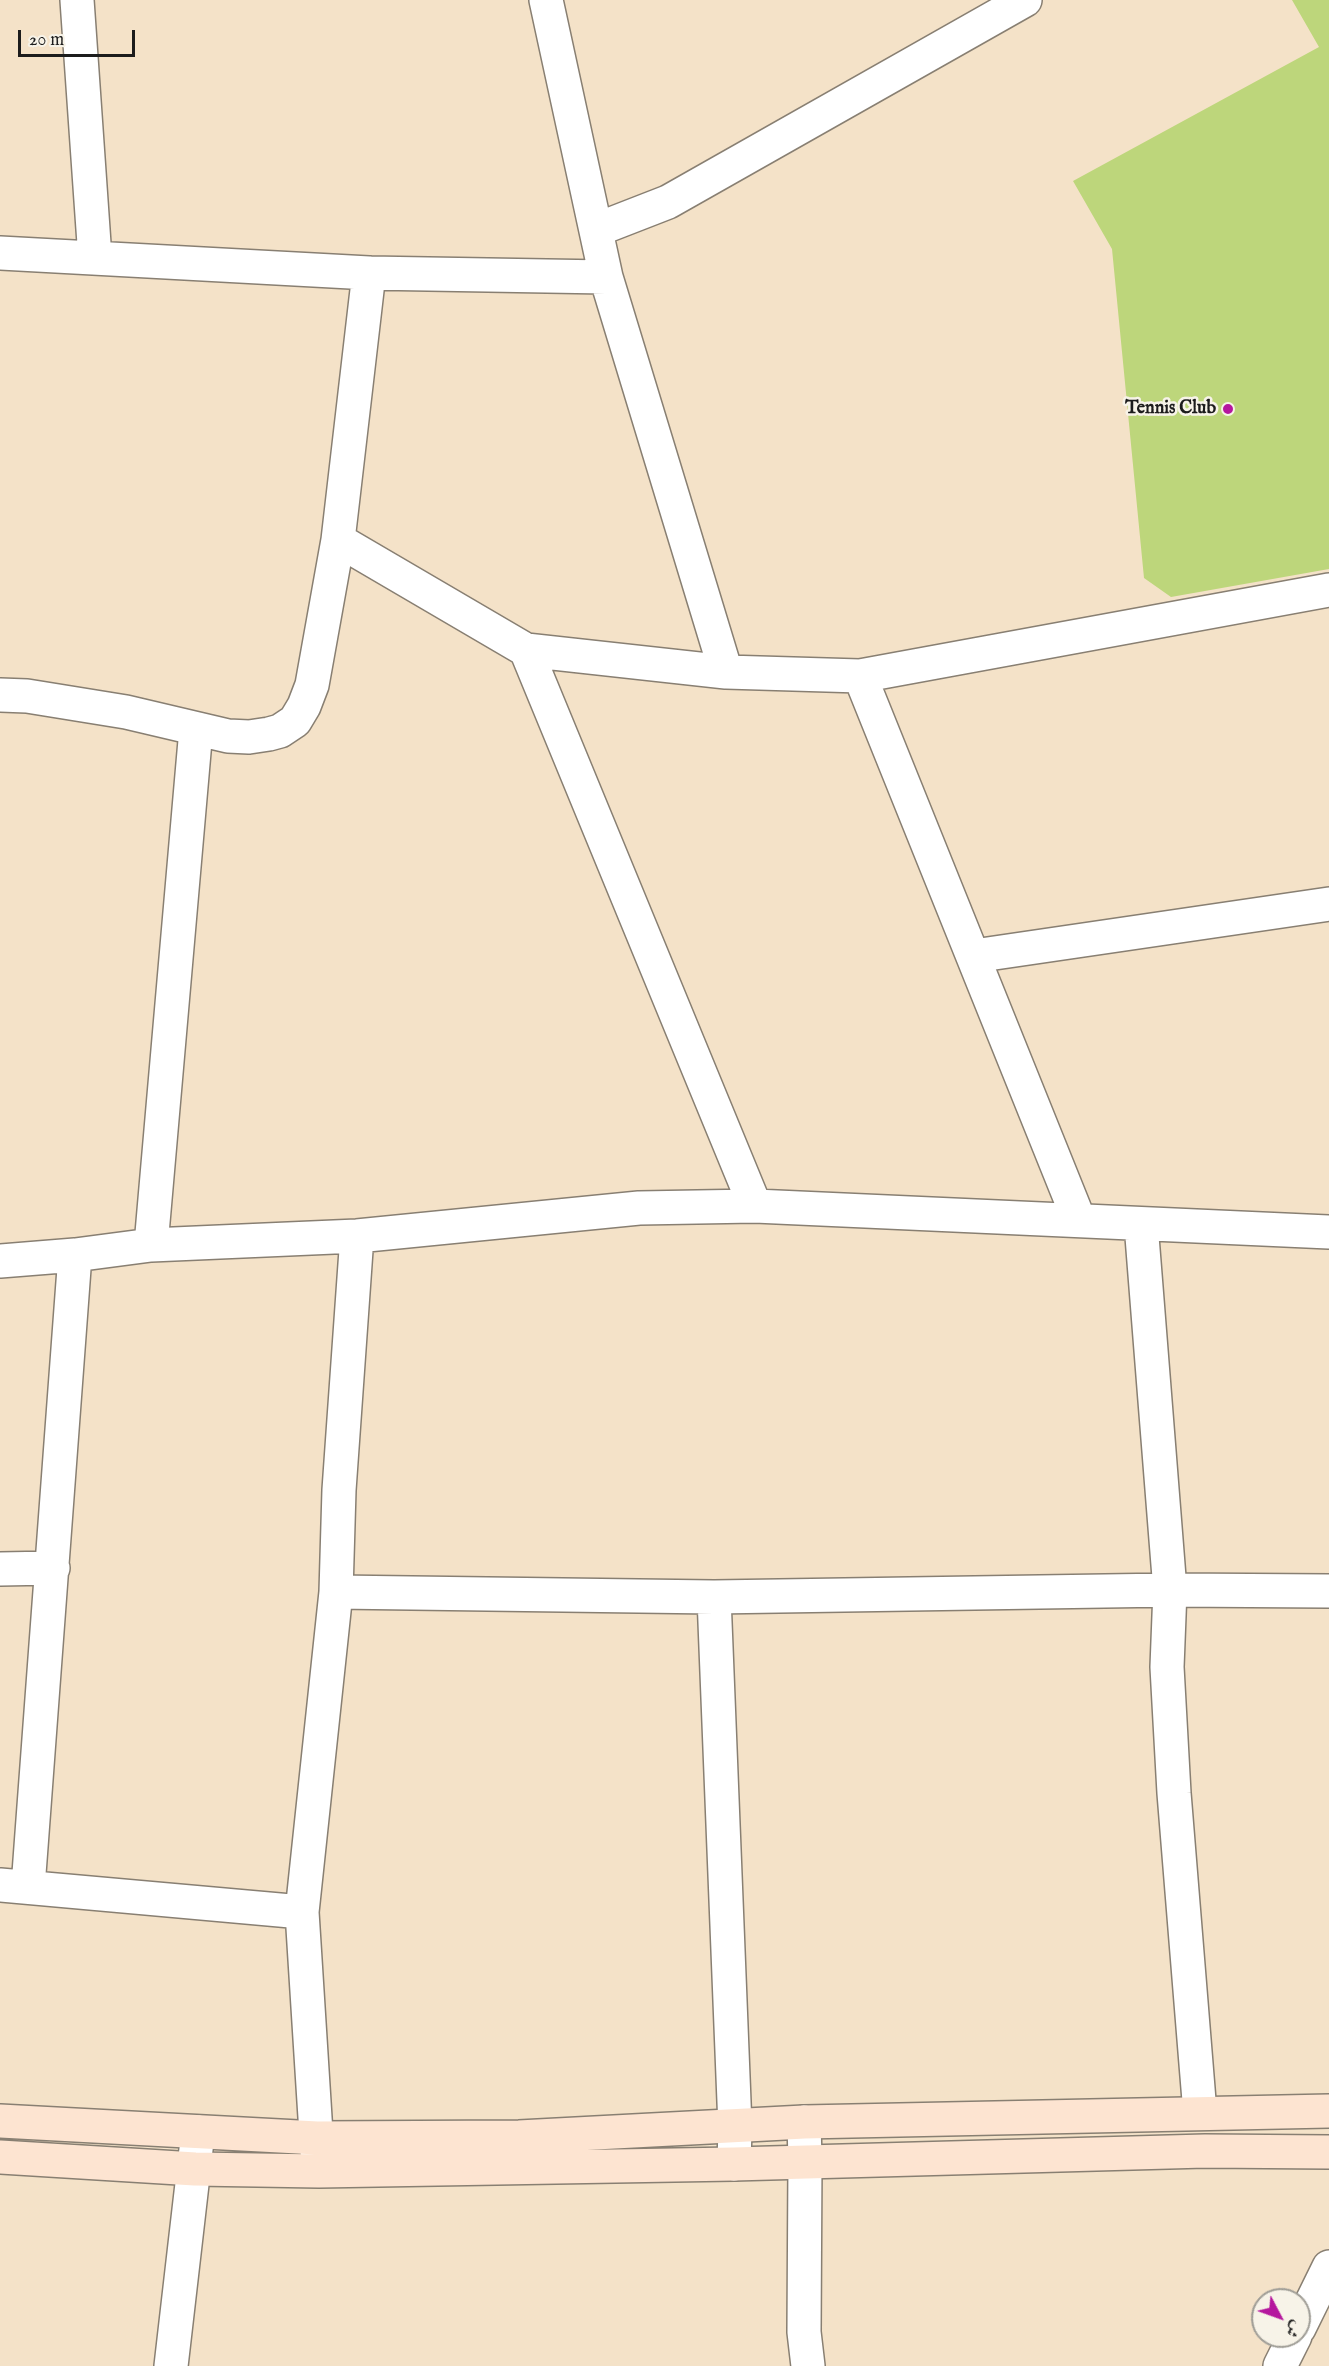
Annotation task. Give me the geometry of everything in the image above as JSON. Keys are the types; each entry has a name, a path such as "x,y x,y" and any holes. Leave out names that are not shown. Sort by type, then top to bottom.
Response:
{"street":[{"path":"77,0 95,258"},
{"path":"546,0 606,277 726,672"},
{"path":"596,230 668,201 1025,0"},
{"path":"0,253 369,273 606,277"},
{"path":"0,695 27,696 126,712 228,736 249,737 280,731 295,721 312,685 338,540 369,273"},
{"path":"338,540 526,650 726,672 860,676 1329,590"},
{"path":"526,650 755,1206"},
{"path":"860,676 1080,1220"},
{"path":"150,1245 196,729"},
{"path":"974,956 1329,904"},
{"path":"0,1260 75,1255 150,1245 357,1236 639,1208 755,1206 1329,1232"},
{"path":"1141,1224 1170,1590 1167,1667 1200,2113"},
{"path":"319,2171 302,1912 336,1592 339,1490 357,1236"},
{"path":"75,1255 53,1568 14,1886 302,1912"},
{"path":"0,1569 53,1568"},
{"path":"336,1592 714,1597 1170,1590 1329,1591"},
{"path":"714,1597 735,2164"},
{"path":"0,2121 317,2138 519,2137 804,2122 1329,2111"},
{"path":"804,2122 806,2161 804,2332 808,2366"},
{"path":"171,2366 198,2132"},
{"path":"0,2157 195,2169 319,2171 735,2164 1205,2151 1329,2152"},
{"path":"1311,2303 1329,2266"},
{"path":"1280,2366 1289,2348"}],"green space":[{"name":"Tennis Club","path":"1292,0 1329,0 1329,569 1171,597 1144,578 1112,249 1073,181 1319,47"}],"place":[{"name":"Tennis Club","path":"1228,409"}]}
